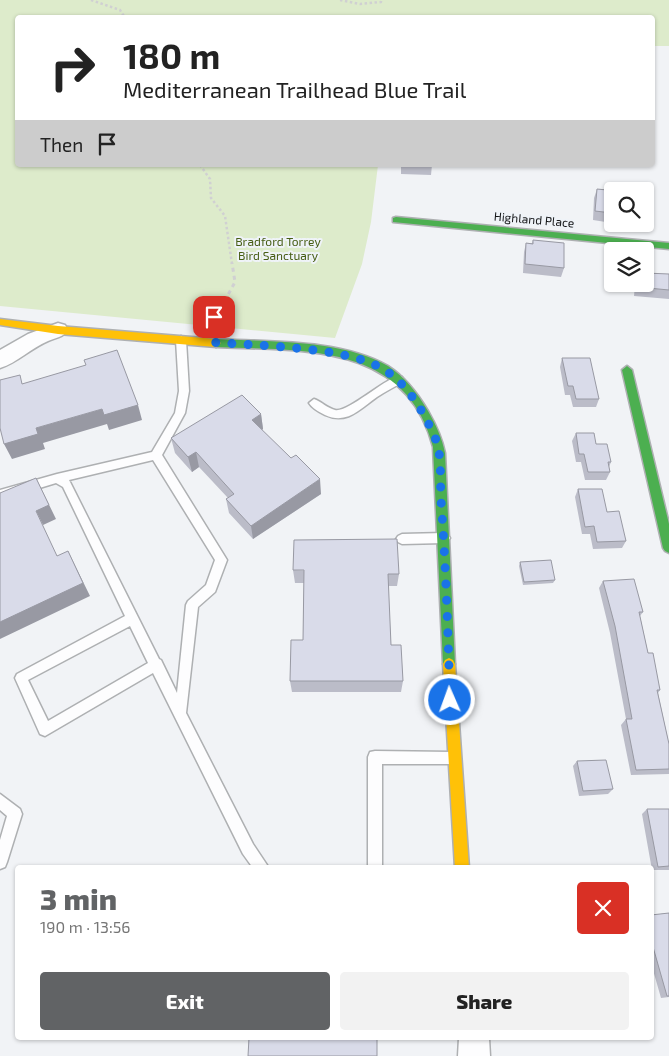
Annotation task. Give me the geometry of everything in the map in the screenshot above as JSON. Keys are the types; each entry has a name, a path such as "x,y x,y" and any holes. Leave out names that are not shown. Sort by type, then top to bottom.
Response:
{"street":[{"name":"Highland Place","path":"396,220 669,246"},
{"path":"0,322 58,330 318,351 358,358 382,368 398,380 415,399 437,442 444,538 454,758 462,865"},
{"path":"0,361 14,349 38,336 58,330"},
{"path":"627,370 669,548"},
{"path":"474,1040 474,1056"}],"lane":[{"path":"0,495 57,478 156,455 180,414 184,391 181,340"},
{"path":"314,403 327,413 345,415 360,407 373,394 398,380"},
{"path":"156,455 221,560 211,588 192,605 181,712"},
{"path":"57,478 68,484 248,849 260,865"},
{"path":"402,540 444,538"},
{"path":"133,618 21,678 45,730 156,664"},
{"path":"375,865 375,757 454,758"},
{"path":"0,801 15,814 0,862"}],"path":[{"path":"91,0 120,10 123,15"},
{"path":"340,0 352,4 365,4 381,2 381,0"},
{"path":"203,167 209,172 212,182 211,198 225,216 236,282 223,306 214,317 209,342"}],"green space":[{"name":"Bradford Torrey Bird Sanctuary","path":"0,0 669,0 669,46 655,46 655,15 15,15 15,167 378,167 371,222 362,264 335,338 0,306"}],"building":[{"path":"597,189 604,190 604,212 595,211"},
{"path":"533,240 564,243 564,268 525,264 526,243 533,244"},
{"path":"654,273 669,274 669,290 654,289"},
{"path":"117,350 138,405 104,415 102,409 36,428 38,434 4,444 0,428 0,380 20,375 22,384 86,365 84,360"},
{"path":"562,358 590,358 599,399 576,399 573,386 568,386"},
{"path":"242,395 261,414 252,420 291,458 296,455 320,479 251,526 226,499 234,494 196,452 188,457 171,438"},
{"path":"576,433 594,433 596,444 607,444 611,462 608,462 610,472 588,472 584,454 579,454"},
{"path":"36,478 49,505 36,511 57,556 68,551 83,583 0,622 0,493"},
{"path":"578,489 602,489 607,512 619,511 626,541 597,542 594,526 585,527"},
{"path":"397,539 399,574 388,574 391,645 401,645 403,681 290,681 291,640 303,640 304,570 293,570 294,540"},
{"path":"551,560 555,580 524,582 520,562"},
{"path":"634,579 643,612 639,612 648,653 653,653 660,690 657,690 669,744 669,769 636,770 626,719 632,719 615,626 603,581"},
{"path":"606,760 613,789 583,791 577,761"},
{"path":"647,809 669,809 669,866 658,867"},
{"path":"669,913 669,996 667,996 654,950 654,915"},
{"path":"249,1040 377,1040 377,1056 248,1056"}],"traffic: fast":[{"path":"396,220 669,246"},
{"path":"216,343 303,348 348,355 368,361 384,369 393,375 416,400 433,431 440,453 449,664"},
{"path":"627,370 669,548"}],"traffic: slow":[{"path":"0,322 58,330 216,343"},
{"path":"449,664 462,865"}],"route":[{"path":"214,317 209,342 318,351 358,358 382,368 398,380 415,399 437,442 446,562 450,700"}]}
